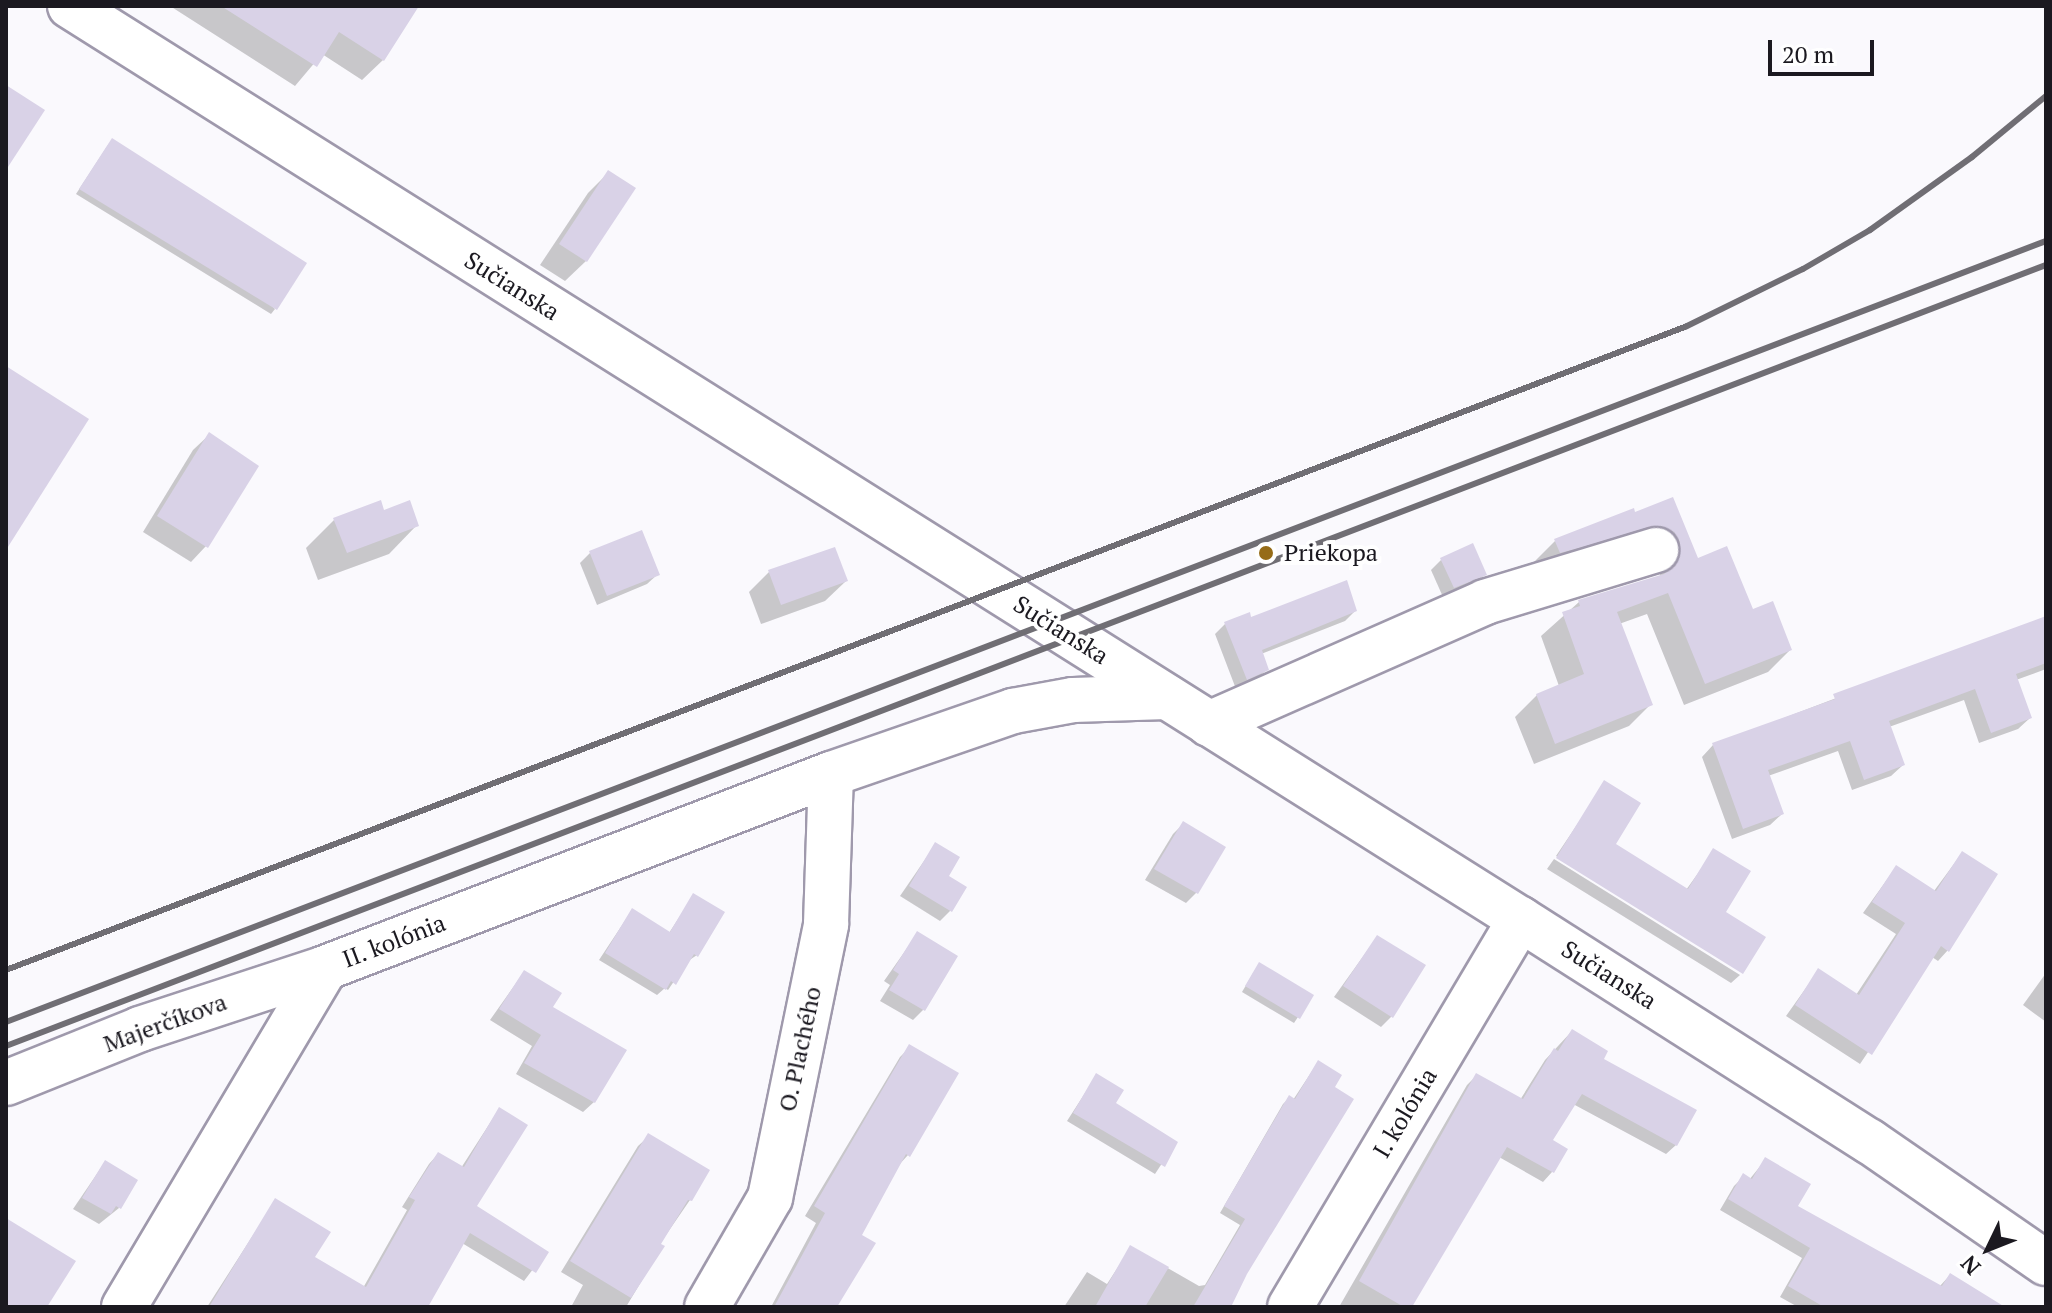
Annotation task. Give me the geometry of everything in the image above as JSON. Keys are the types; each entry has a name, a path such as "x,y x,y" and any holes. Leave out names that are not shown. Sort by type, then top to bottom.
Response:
{"street":[{"name":"Sučianska","path":"70,6 1869,1141 2046,1263"},
{"path":"1209,724 1485,602 1656,550"},
{"name":"II. kolónia","path":"124,1307 325,968 831,774 1013,711 1073,700 1167,697"},
{"name":"O. Plachého","path":"707,1307 770,1198 826,924 831,774"},
{"name":"I. kolónia","path":"1290,1307 1520,919"},
{"name":"Majerčíkova","path":"6,1083 140,1029 325,968"}],"building":[{"path":"221,6 419,6 384,61 339,32 317,67"},
{"path":"6,85 45,110 6,170"},
{"path":"112,138 307,263 277,310 79,189"},
{"path":"608,170 636,188 587,262 559,244"},
{"path":"6,366 89,419 6,550"},
{"path":"209,432 259,466 208,548 157,516"},
{"path":"1673,497 1698,558 1727,546 1753,609 1773,601 1792,650 1705,684 1668,593 1617,612 1653,705 1555,744 1536,694 1584,674 1562,612 1580,606 1578,600 1664,574 1675,566 1680,555 1680,542 1674,532 1661,526 1560,553 1554,539 1634,508 1635,512"},
{"path":"381,500 384,510 410,500 419,526 347,553 333,518"},
{"path":"642,530 660,575 607,596 589,551"},
{"path":"1473,543 1487,575 1454,588 1440,558"},
{"path":"835,547 848,581 781,605 768,570"},
{"path":"1347,580 1357,611 1262,650 1269,670 1247,680 1224,622 1250,612 1251,617"},
{"path":"2046,616 2046,663 2016,674 2032,718 1991,733 1975,689 1889,721 1905,765 1864,780 1850,741 1768,770 1784,814 1743,829 1712,743 1835,699 1833,694"},
{"path":"1604,780 1641,803 1616,844 1688,889 1713,848 1751,871 1726,912 1766,937 1743,974 1556,858"},
{"path":"1183,821 1226,847 1198,894 1154,869"},
{"path":"935,842 960,857 949,876 967,887 952,912 909,886"},
{"path":"1962,851 1998,874 1949,952 1941,946 1872,1055 1795,1005 1818,968 1859,995 1905,923 1872,902 1896,865 1936,891"},
{"path":"693,893 725,912 698,957 694,954 676,985 671,981 666,990 605,953 632,908 670,932"},
{"path":"917,931 958,956 925,1011 889,990 899,974 893,970"},
{"path":"1377,935 1426,965 1393,1018 1343,986"},
{"path":"1259,962 1314,995 1300,1019 1245,986"},
{"path":"524,970 562,993 553,1007 627,1050 595,1103 524,1063 541,1035 499,1009"},
{"path":"1572,1029 1608,1051 1604,1059 1697,1110 1677,1146 1582,1094 1553,1140 1568,1149 1554,1173 1507,1147 1412,1307 1404,1307 1359,1281 1476,1073 1523,1099 1554,1048 1558,1051"},
{"path":"909,1044 959,1073 910,1157 906,1154 862,1235 876,1243 837,1307 774,1307 825,1213 814,1206"},
{"path":"1318,1060 1342,1075 1335,1087 1354,1099 1247,1274 1231,1307 1193,1307 1245,1219 1224,1206 1289,1095 1295,1099"},
{"path":"1096,1073 1124,1090 1116,1103 1178,1142 1165,1167 1073,1113"},
{"path":"499,1107 528,1125 477,1206 549,1252 536,1273 470,1233 428,1307 209,1307 275,1198 331,1232 315,1257 366,1287 415,1200 409,1197 438,1152 464,1167"},
{"path":"648,1133 710,1170 692,1201 688,1200 661,1244 665,1246 631,1298 570,1261"},
{"path":"1765,1157 1811,1184 1798,1206 1942,1286 1950,1273 2005,1307 1824,1307 1788,1286 1810,1248 1728,1199 1743,1173 1752,1179"},
{"path":"105,1160 138,1180 121,1209 116,1206 111,1214 82,1198"},
{"path":"6,1218 76,1261 47,1307 6,1307"},
{"path":"1130,1245 1169,1267 1145,1307 1095,1307"}],"railway":[{"path":"6,970 1685,327 1803,269 1870,230 1972,157 2046,96"},
{"path":"6,1022 2046,241"},
{"path":"6,1046 2046,265"}],"place":[{"name":"Priekopa","path":"1266,553"}]}
